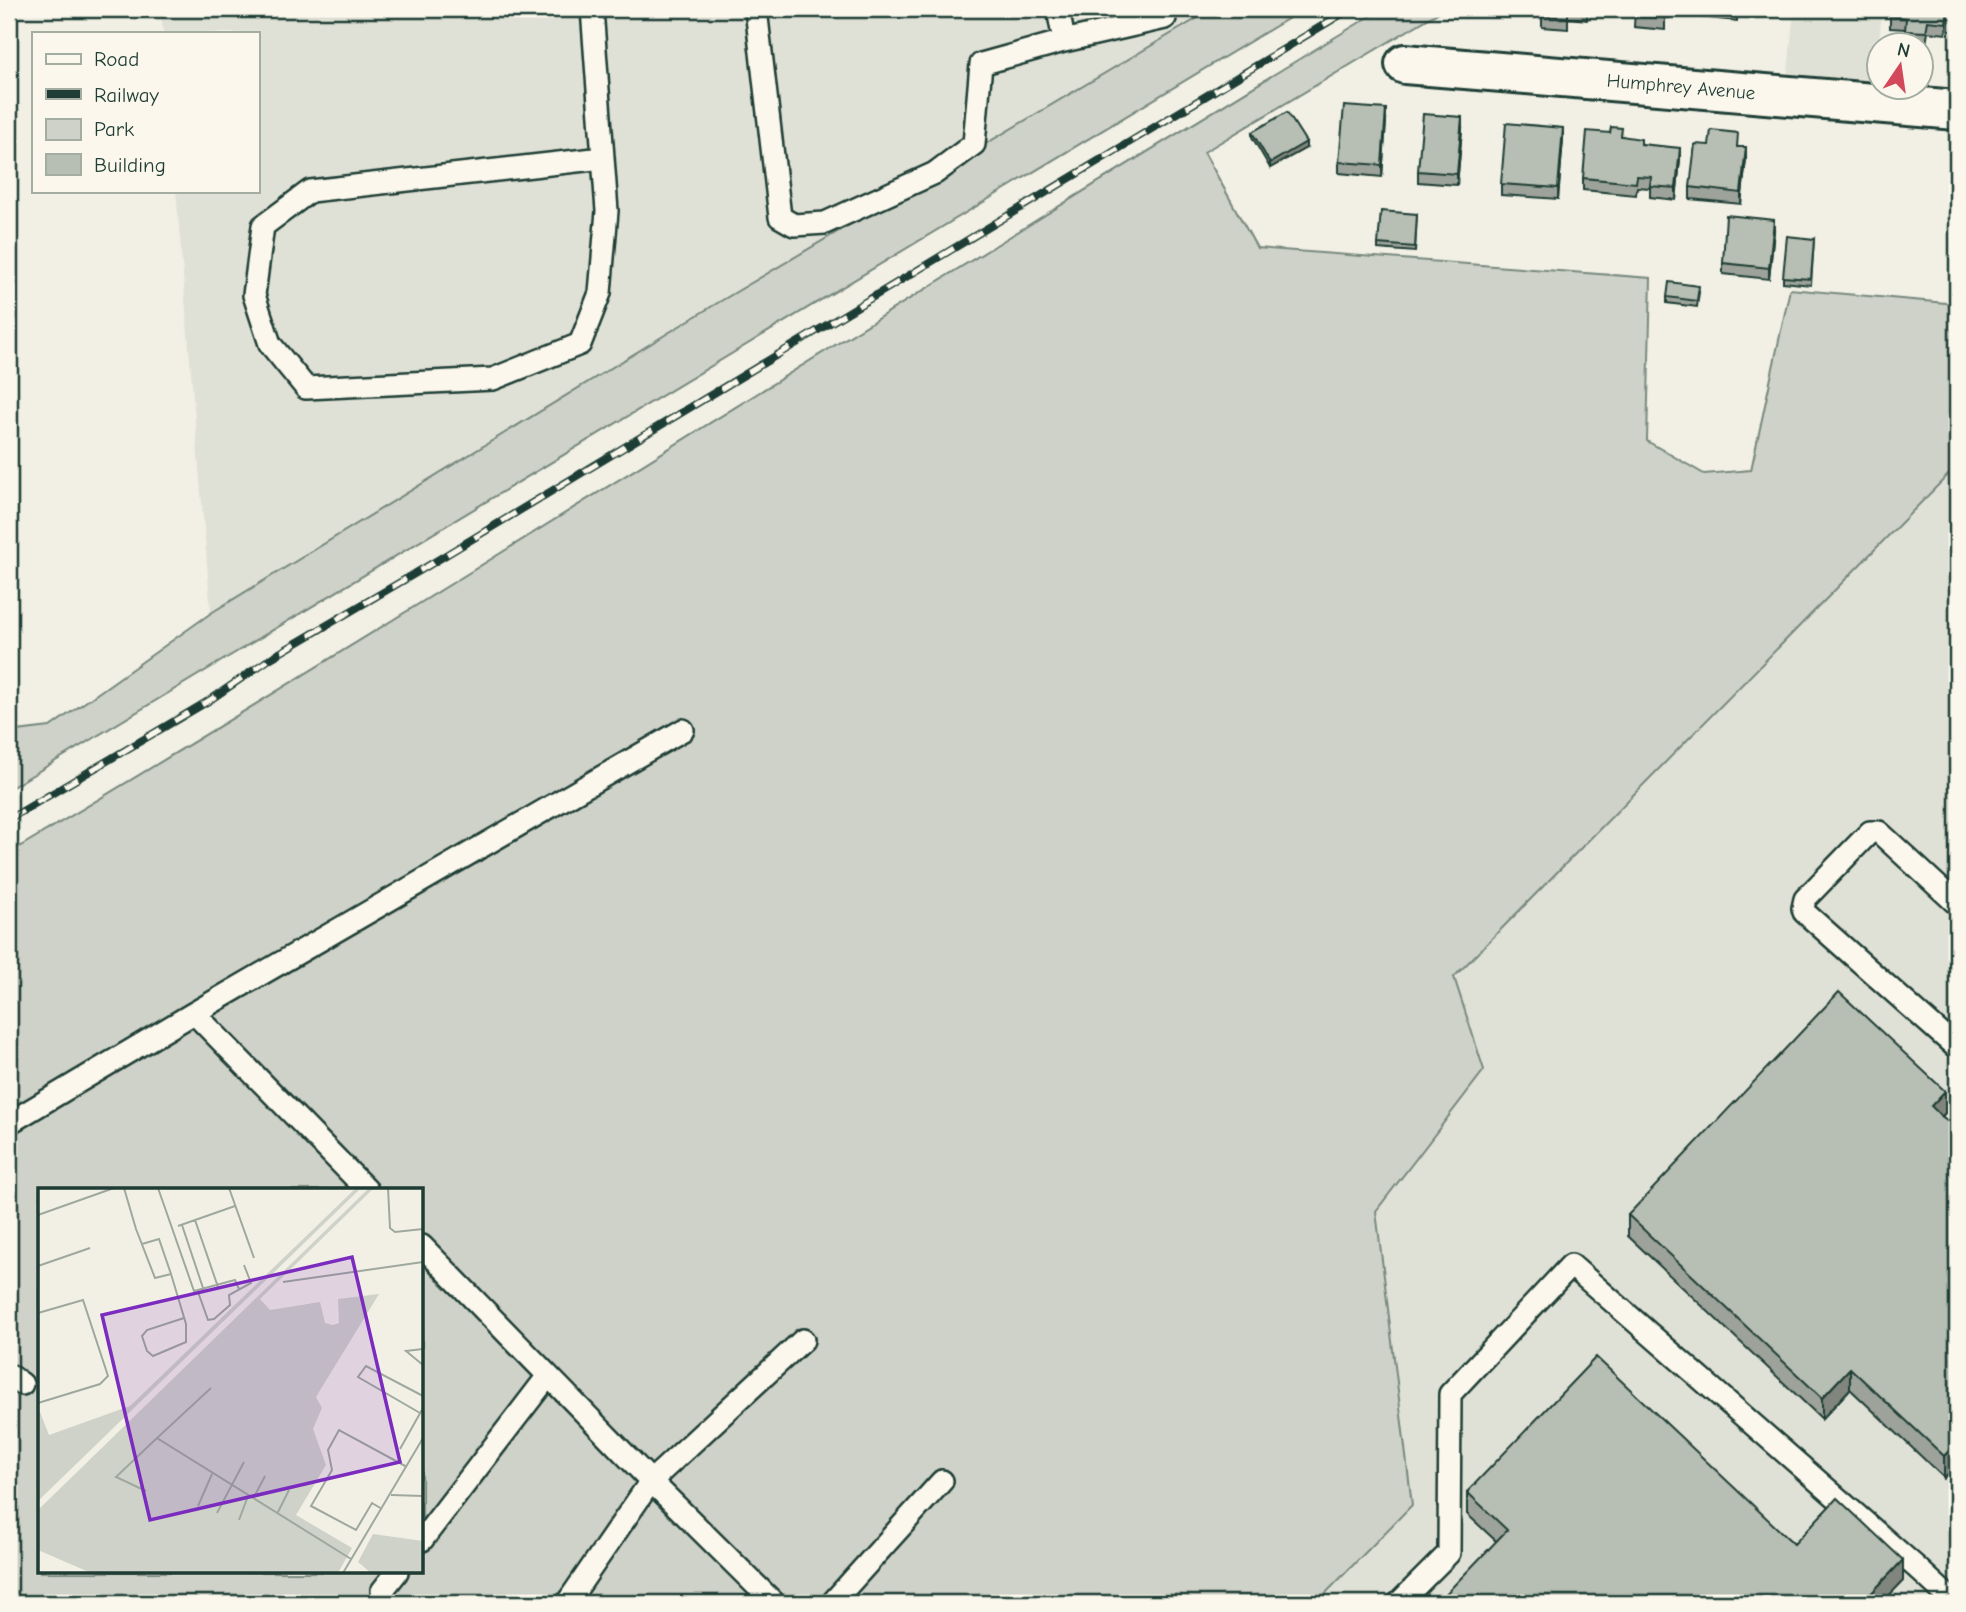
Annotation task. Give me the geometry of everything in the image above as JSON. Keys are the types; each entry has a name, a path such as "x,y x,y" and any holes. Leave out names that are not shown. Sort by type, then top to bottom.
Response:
{"street":[{"name":"Humphrey Avenue","path":"1405,64 1957,110"}],"lane":[{"path":"592,9 607,211 600,293 580,344 493,379 306,388 270,344 254,295 263,226 310,191 603,158"},
{"path":"756,9 780,218 794,225 825,223 935,173 974,144 981,64 1064,41 1165,18 1163,9"},
{"path":"1058,9 1064,41"},
{"path":"9,1123 683,730"},
{"path":"1957,904 1878,832 1870,832 1805,899 1803,908 1804,912 1957,1048"},
{"path":"194,1013 365,1188"},
{"path":"424,1248 773,1603"},
{"path":"1399,1603 1449,1553 1450,1394 1571,1265 1955,1603"},
{"path":"567,1603 652,1482 803,1340"},
{"path":"424,1537 548,1376"},
{"path":"832,1603 942,1480"},
{"path":"382,1591 395,1574"}],"shaded area":[{"path":"161,9 1213,9 704,312 211,613 176,192 259,192 259,32 163,32"},
{"path":"1794,9 1882,9 1880,32 1864,32 1864,89 1787,82"},
{"path":"1957,466 1957,1603 1316,1603 1412,1505 1376,1211 1484,1070 1454,977"}],"green space":[{"path":"1213,9 1304,9 9,789 9,732 50,727 211,613 704,311"},
{"path":"1382,9 1444,9 1204,152 1257,248 1651,278 1647,441 1704,474 1751,470 1790,289 1957,304 1957,466 1454,977 1484,1070 1376,1211 1412,1505 1316,1603 9,1603 9,853 354,644 1038,219"}],"building":[{"path":"1543,9 1568,9 1568,17 1542,16"},
{"path":"1635,9 1665,9 1665,18 1634,16"},
{"path":"1890,9 1948,9 1946,23 1928,21 1926,32 1905,31 1906,18 1890,16"},
{"path":"1344,106 1386,109 1382,165 1339,162"},
{"path":"1287,112 1306,142 1270,163 1252,132"},
{"path":"1423,114 1462,117 1457,174 1418,171"},
{"path":"1506,123 1563,128 1558,188 1501,184"},
{"path":"1611,127 1622,128 1621,136 1641,139 1641,144 1680,148 1676,188 1650,186 1651,177 1637,176 1636,183 1583,178 1587,131 1610,133"},
{"path":"1711,130 1738,133 1737,147 1746,147 1741,193 1690,187 1695,144 1709,145"},
{"path":"1381,211 1417,214 1415,247 1378,244"},
{"path":"1726,215 1774,220 1769,268 1723,263"},
{"path":"1787,236 1814,239 1811,279 1783,277"},
{"path":"1669,282 1699,286 1697,301 1667,297"},
{"path":"1839,992 1945,1091 1931,1106 1957,1131 1957,1442 1944,1456 1850,1368 1822,1398 1628,1215"},
{"path":"1596,1357 1794,1544 1837,1498 1903,1560 1862,1603 1437,1603 1507,1530 1467,1492"}],"railway":[{"path":"9,819 210,700 271,658 1350,9"}]}
